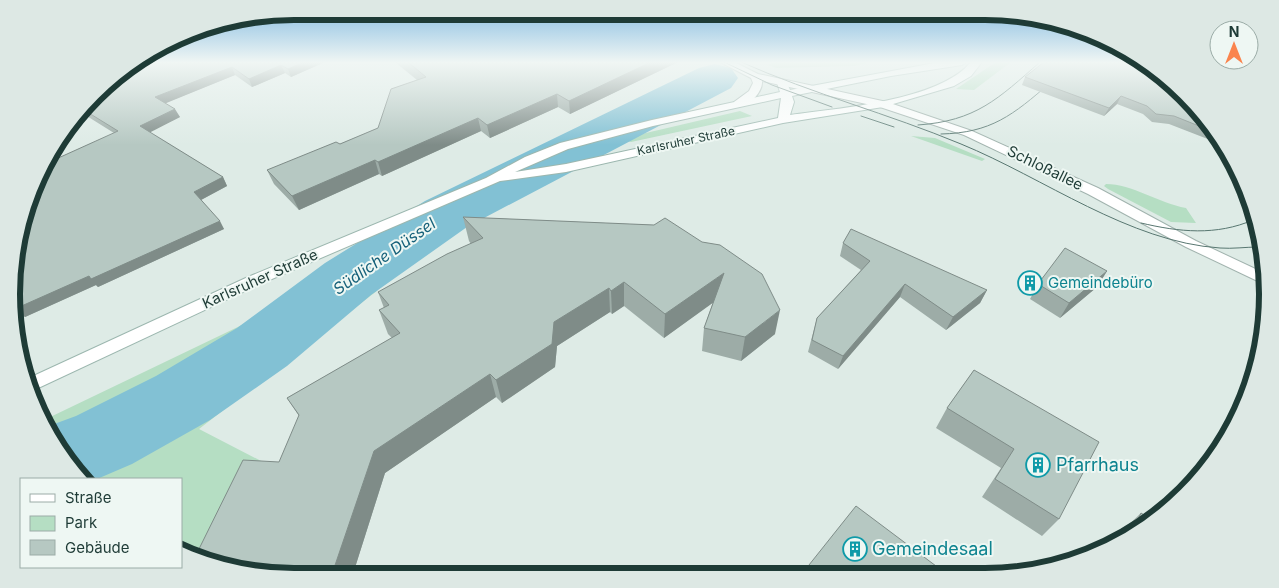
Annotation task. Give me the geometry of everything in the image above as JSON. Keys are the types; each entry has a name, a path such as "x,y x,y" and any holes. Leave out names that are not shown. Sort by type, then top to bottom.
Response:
{"main road":[{"path":"738,104 756,89"},
{"path":"783,120 788,102 784,89"},
{"name":"Karlsruher Straße","path":"35,383 370,229 490,181 529,160 564,146 611,133 809,89"},
{"name":"Schloßallee","path":"813,89 883,104 968,133 1028,159 1258,276"},
{"name":"Karlsruher Straße","path":"490,181 566,168 783,120 883,104 936,89"},
{"path":"611,133 606,145 608,150 621,155"}],"green space":[{"path":"740,111 752,116 631,142 627,141 633,136"},
{"path":"911,136 935,138 985,159 982,161"},
{"path":"1106,184 1136,190 1176,206 1186,208 1196,223 1171,222 1108,189 1104,186"},
{"path":"378,290 199,429 263,462 220,558 182,544 182,478 91,478 66,446 49,417 311,292"}],"building":[{"path":"111,89 174,89 155,97 175,109 140,126 223,177 194,192 220,221 91,279 89,276 21,306 22,258 25,241 29,223 48,173 56,159 118,131 88,113"},
{"path":"391,89 593,89 569,101 557,94 487,125 478,118 378,162 375,160 292,196 267,170 336,142 340,144 378,128"},
{"path":"1059,89 1168,89 1202,127 1174,116 1156,114 1147,106 1121,96 1109,108"},
{"path":"463,217 654,225 665,218 702,242 720,245 762,274 780,310 745,337 704,328 724,273 665,314 624,282 611,291 609,288 554,322 552,344 496,380 490,374 374,451 334,568 258,566 223,559 198,550 243,460 279,462 299,415 287,398 400,333 379,310 389,305 378,292 447,254 483,238"},
{"path":"851,229 987,290 953,317 905,284 843,356 812,340 817,318 870,261 843,243"},
{"path":"1065,248 1107,271 1069,303 1038,284"},
{"path":"974,370 1099,442 1059,519 995,479 1014,449 947,408"},
{"path":"856,506 939,568 807,568"},
{"path":"1141,513 1145,516 1137,522"}],"waterway":[{"name":"Südliche Düssel","path":"71,453 104,440 183,398 262,347 348,279 446,214 692,89"}],"tram line":[{"path":"784,89 832,107"},
{"path":"811,89 961,144 1088,207 1153,234 1186,243 1220,248 1255,247"},
{"path":"918,125 956,119 985,106 1008,89"},
{"path":"941,134 959,133 988,126 1012,113 1042,89"},
{"path":"861,116 894,127"},
{"path":"1141,223 1169,229 1197,231 1225,228 1249,221"}],"place":[{"name":"Gemeindebüro","path":"1030,283"},
{"name":"Pfarrhaus","path":"1038,465"},
{"name":"Gemeindesaal","path":"855,549"}]}
